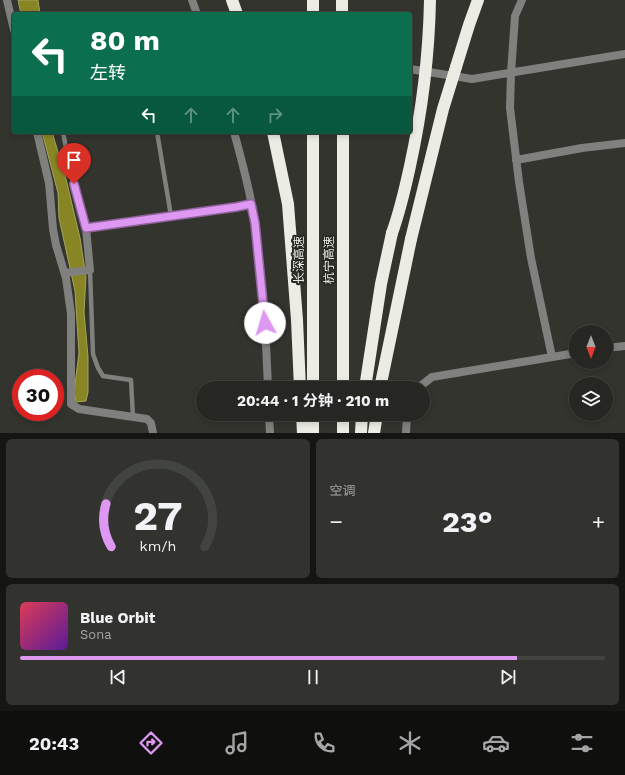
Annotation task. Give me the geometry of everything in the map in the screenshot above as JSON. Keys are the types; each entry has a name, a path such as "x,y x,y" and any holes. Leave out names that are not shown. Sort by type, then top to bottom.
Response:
{"highway":[{"path":"232,0 236,12"},
{"path":"313,0 313,12"},
{"path":"342,0 342,12"},
{"path":"366,381 380,284 392,233 400,213 415,143 425,81 429,39 430,0"},
{"path":"381,381 411,238 443,109 478,0"},
{"path":"273,134 288,204 297,320 300,381"},
{"name":"长深高速","path":"313,134 313,381"},
{"name":"杭宁高速","path":"343,134 343,381"},
{"path":"302,421 303,433"},
{"path":"313,421 313,433"},
{"path":"343,421 343,433"},
{"path":"361,433 362,421"},
{"path":"374,433 376,421"}],"street":[{"path":"7,0 12,21"},
{"path":"192,0 196,12"},
{"path":"522,0 515,16 510,108 516,160 531,258 552,356"},
{"path":"412,69 472,79 625,54"},
{"path":"37,134 49,183 56,245 67,273 71,314 71,404 79,409 147,419 151,423 153,433"},
{"path":"235,134 245,174 255,223 266,338 268,381"},
{"path":"516,160 582,148 625,143"},
{"path":"67,273 89,270 86,228 251,204"},
{"path":"613,347 625,346"},
{"path":"427,381 432,377 569,354"},
{"path":"269,421 270,433"},
{"path":"406,433 407,421"}],"lane":[{"path":"63,134 70,169 86,228"},
{"path":"157,134 171,216"},
{"path":"89,270 93,354 98,368 103,376 131,380 133,417"}],"shaded area":[{"path":"18,0 38,0 40,12 21,12"},
{"path":"43,134 53,134 66,179 80,238 86,277 84,312 88,357 88,392 86,401 76,402 74,392 79,353 75,291 59,218 58,193"}],"route":[{"path":"74,184 86,228 251,204 255,223 265,323"}]}
